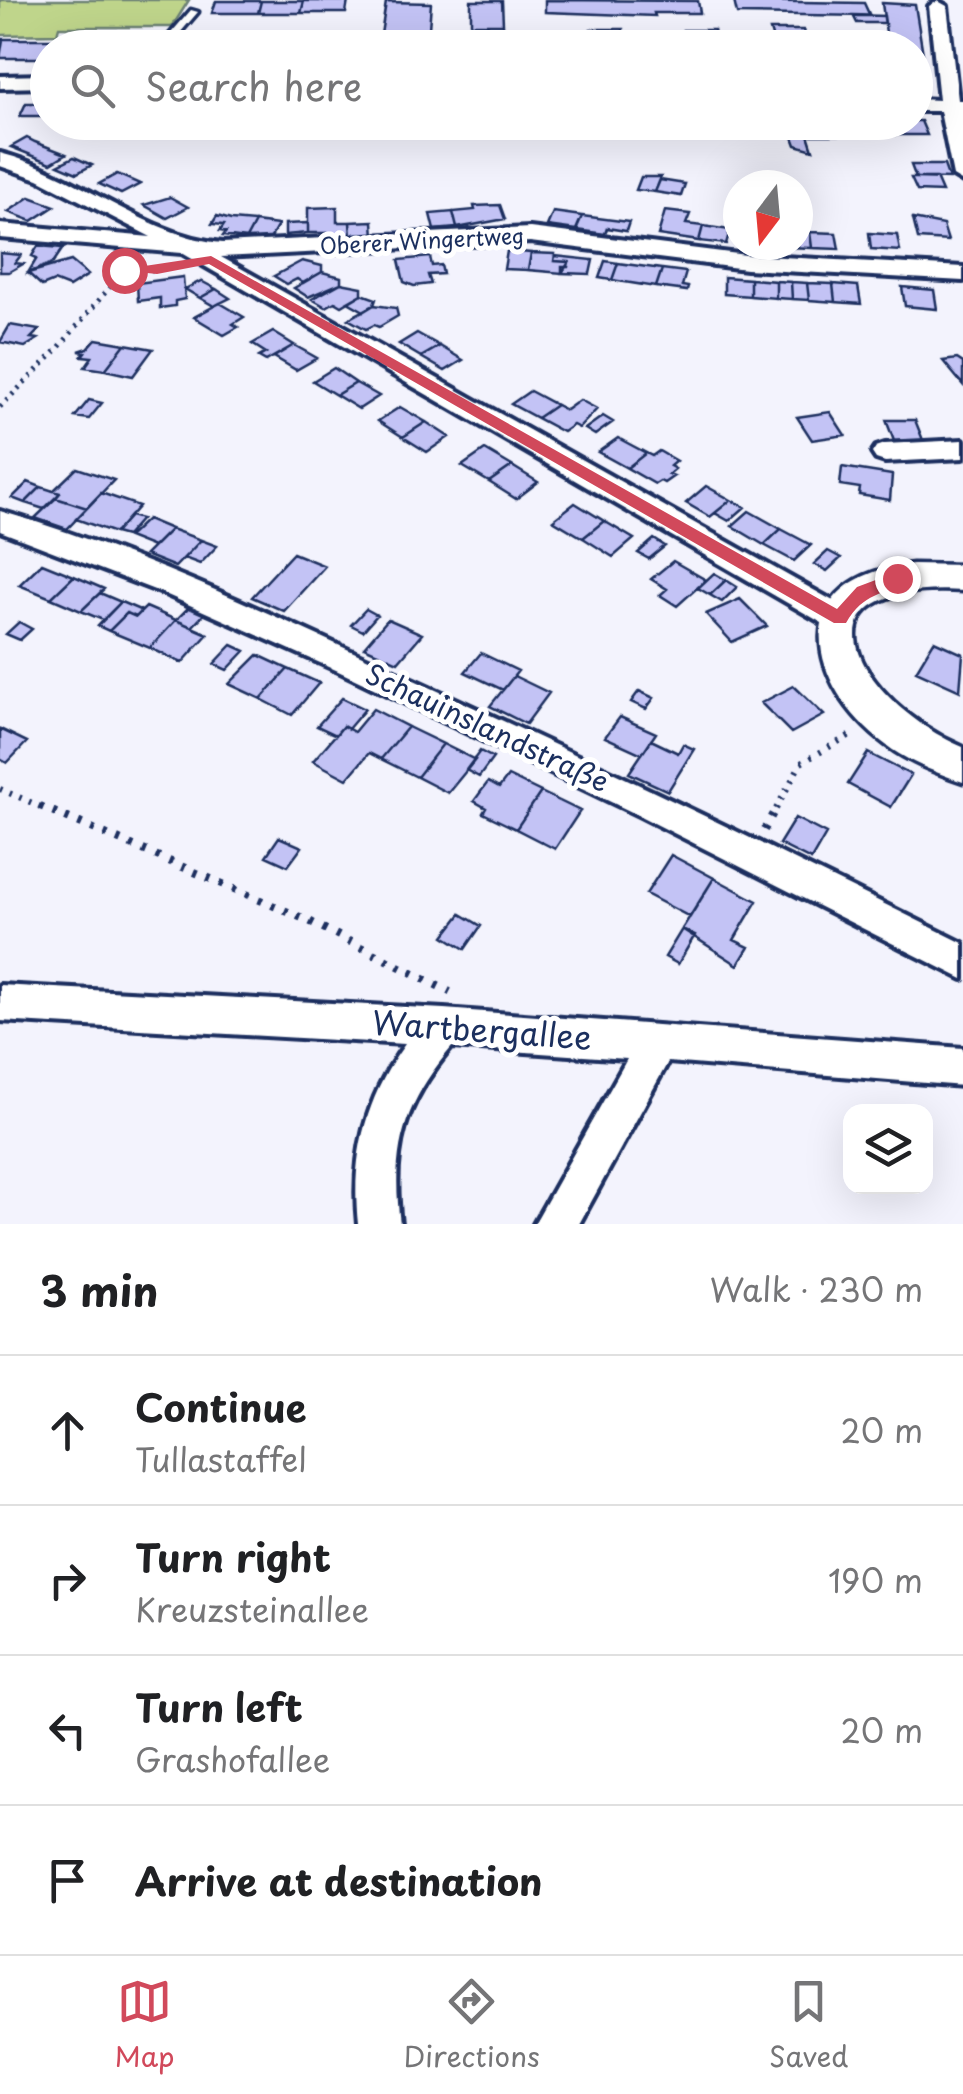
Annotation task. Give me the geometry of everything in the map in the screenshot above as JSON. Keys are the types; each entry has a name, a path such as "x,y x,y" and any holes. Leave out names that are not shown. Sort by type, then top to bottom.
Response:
{"street":[{"path":"938,6 956,105 963,176"},
{"path":"0,82 30,81"},
{"path":"0,158 45,175 200,254 840,619"},
{"name":"Oberer Wingertweg","path":"0,231 200,254 530,235 746,262 963,274"},
{"path":"885,453 963,449"},
{"name":"Schauinslandstraße","path":"0,521 93,553 257,620 752,853 963,962"},
{"path":"963,578 921,576 880,583 848,604 838,632 846,667 866,702 918,744 963,765"},
{"name":"Wartbergallee","path":"0,1003 462,1029 963,1067"},
{"path":"379,1224 373,1188 392,1095 413,1060 462,1029"},
{"path":"555,1224 658,1043"}],"lane":[{"path":"178,30 194,12"}],"path":[{"path":"0,408 44,358 56,351 124,270 157,270 200,254"},
{"path":"752,853 802,763 882,717"},
{"path":"0,789 307,920 426,977 468,1003 478,1016 462,1029"}],"green space":[{"path":"0,0 189,0 172,27 59,27 30,30 30,34 0,35"}],"building":[{"path":"545,0 698,1 700,13 654,13 655,16 545,12"},
{"path":"216,1 261,1 258,13 212,13"},
{"path":"261,1 304,1 301,13 258,13"},
{"path":"304,1 348,1 346,13 301,13"},
{"path":"471,1 502,1 503,24 471,24"},
{"path":"734,1 864,3 870,16 737,14"},
{"path":"386,2 431,3 429,30 382,30"},
{"path":"882,3 915,5 919,30 886,30"},
{"path":"853,15 884,16 885,23 857,23"},
{"path":"476,24 503,24 504,30 476,30"},
{"path":"3,39 30,39 30,58 0,58"},
{"path":"26,103 30,103 30,116 20,116"},
{"path":"27,138 66,154 51,163 11,147"},
{"path":"794,140 810,140 813,150 796,145"},
{"path":"74,157 92,165 77,173 58,165"},
{"path":"911,165 944,165 949,179 916,178"},
{"path":"117,174 140,184 121,194 99,184"},
{"path":"641,177 661,177 655,192 636,190"},
{"path":"911,178 936,178 942,192 917,191"},
{"path":"660,180 685,184 681,196 655,192"},
{"path":"30,197 55,206 32,221 8,212"},
{"path":"170,197 188,207 167,218 144,205"},
{"path":"500,205 505,219 457,228 453,212"},
{"path":"337,207 337,222 350,222 351,238 327,239 327,233 308,233 308,208"},
{"path":"665,211 690,214 686,224 703,226 699,241 658,235"},
{"path":"453,212 457,228 434,230 430,214"},
{"path":"553,212 582,216 576,230 547,226"},
{"path":"217,216 255,222 246,239 223,236 226,232 220,231 224,225 212,224"},
{"path":"582,216 629,222 626,231 607,228 605,234 576,230"},
{"path":"913,219 943,225 948,241 918,239"},
{"path":"373,221 374,237 351,238 350,222"},
{"path":"255,222 278,225 269,241 246,239"},
{"path":"308,223 308,233 285,235 285,224"},
{"path":"703,226 723,229 723,244 699,241"},
{"path":"813,232 836,233 839,249 813,248"},
{"path":"869,233 897,235 900,251 871,249"},
{"path":"38,246 63,248 53,263 28,273 37,258 32,256"},
{"path":"507,251 531,253 528,270 504,269"},
{"path":"0,253 21,255 15,263 23,264 0,272"},
{"path":"531,253 555,254 554,261 569,262 568,267 562,267 562,273 528,270"},
{"path":"555,256 593,260 590,274 562,273 569,262 554,261"},
{"path":"430,257 432,266 441,265 443,274 428,275 431,284 414,286 404,282 399,260"},
{"path":"71,261 88,275 69,287 54,281 42,286 28,273"},
{"path":"302,261 322,266 322,272 303,283 297,279 287,284 274,276"},
{"path":"605,261 618,263 612,280 599,278"},
{"path":"618,263 662,269 656,287 612,280"},
{"path":"662,269 686,272 682,286 688,287 687,291 656,287"},
{"path":"322,272 341,277 341,283 308,297 294,288"},
{"path":"183,277 185,299 175,301 175,306 160,308 160,298 138,301 137,283"},
{"path":"724,277 750,279 750,296 724,294"},
{"path":"750,279 776,281 776,298 750,296"},
{"path":"201,281 216,289 200,298 185,289"},
{"path":"776,281 791,282 792,299 776,298"},
{"path":"791,282 807,283 809,300 792,299"},
{"path":"341,283 362,287 362,294 342,306 335,302 326,307 312,299"},
{"path":"807,283 833,284 835,302 809,300"},
{"path":"833,284 858,286 861,304 835,302"},
{"path":"902,287 934,290 937,309 905,306"},
{"path":"216,289 230,298 214,306 200,298"},
{"path":"362,294 376,299 364,311 348,302"},
{"path":"220,303 244,317 233,324 238,327 224,335 194,317"},
{"path":"374,305 396,308 398,316 379,327 366,329 348,319"},
{"path":"10,325 39,330 31,338 38,339 25,347 0,342"},
{"path":"273,332 294,345 266,361 259,357 266,353 252,344"},
{"path":"417,333 440,346 421,357 399,344"},
{"path":"96,339 125,344 105,370 85,367 92,357 82,356 85,352 79,351"},
{"path":"125,344 153,349 133,376 105,370"},
{"path":"294,345 317,358 296,370 274,357"},
{"path":"440,346 463,360 445,371 421,357"},
{"path":"957,359 963,363 963,385 943,361"},
{"path":"334,368 356,383 336,395 313,381"},
{"path":"356,383 379,396 359,409 336,395"},
{"path":"530,391 556,405 537,418 511,404"},
{"path":"89,400 102,403 89,419 75,417"},
{"path":"580,400 597,409 579,428 573,425 563,432 537,418 556,405 566,410"},
{"path":"400,407 426,422 403,437 378,421"},
{"path":"830,412 845,435 812,440 797,417"},
{"path":"603,416 613,422 595,435 585,429"},
{"path":"886,420 915,420 923,440 894,441"},
{"path":"426,422 449,437 427,452 403,437"},
{"path":"618,438 646,453 627,468 598,452"},
{"path":"485,450 512,466 489,482 462,466"},
{"path":"659,451 676,461 670,466 675,469 669,474 674,476 664,483 655,484 627,468 646,453 652,456"},
{"path":"512,466 538,482 516,499 489,482"},
{"path":"842,467 892,475 890,500 859,495 860,488 840,485"},
{"path":"77,468 114,480 87,508 56,498 60,493 53,491"},
{"path":"28,482 41,487 25,503 12,498"},
{"path":"706,486 731,500 710,517 686,503"},
{"path":"41,487 60,493 44,509 25,503"},
{"path":"101,493 139,506 115,533 76,519"},
{"path":"56,498 87,508 67,529 35,518"},
{"path":"731,500 745,507 729,521 715,513"},
{"path":"575,503 604,521 583,538 553,520"},
{"path":"749,511 781,529 764,545 732,526"},
{"path":"130,516 141,519 126,536 115,533"},
{"path":"147,519 171,529 153,547 128,537"},
{"path":"604,521 634,539 613,557 583,538"},
{"path":"171,529 201,540 175,567 145,555"},
{"path":"781,529 811,545 794,561 764,545"},
{"path":"654,539 665,546 649,559 638,553"},
{"path":"201,540 217,546 200,564 184,558"},
{"path":"828,551 841,558 827,571 814,564"},
{"path":"293,553 325,566 284,611 252,597"},
{"path":"673,561 706,580 677,606 660,595 667,589 651,579"},
{"path":"42,563 74,576 51,598 19,585"},
{"path":"714,573 726,580 710,595 698,588"},
{"path":"74,576 104,589 81,611 51,598"},
{"path":"726,580 737,587 722,602 710,595"},
{"path":"100,593 121,602 103,620 81,611"},
{"path":"740,599 767,626 732,642 706,614"},
{"path":"121,602 142,611 136,617 127,613 109,631 98,626"},
{"path":"192,604 208,610 192,627 176,620"},
{"path":"146,607 176,620 150,648 109,631 127,613 136,617"},
{"path":"366,609 377,615 363,631 351,625"},
{"path":"388,619 422,634 398,662 364,647"},
{"path":"176,620 208,634 182,663 150,648"},
{"path":"19,622 32,629 20,640 6,634"},
{"path":"934,641 963,654 960,691 916,671"},
{"path":"232,645 245,651 227,670 214,664"},
{"path":"481,653 518,671 503,690 465,672"},
{"path":"258,655 288,669 261,699 229,684"},
{"path":"288,669 319,683 292,715 261,699"},
{"path":"514,676 549,693 526,724 490,706"},
{"path":"794,686 824,715 791,733 761,703"},
{"path":"639,691 654,698 646,709 631,702"},
{"path":"342,698 365,709 348,729 343,726 336,735 317,726"},
{"path":"373,709 408,727 381,759 369,753 347,779 313,761 343,726 354,732"},
{"path":"620,717 656,733 642,754 605,737"},
{"path":"408,727 443,744 417,777 381,759"},
{"path":"0,729 27,742 7,763 0,759"},
{"path":"651,740 678,753 683,744 694,749 668,791 629,773"},
{"path":"443,744 475,760 448,793 417,777"},
{"path":"480,751 493,758 479,777 466,770"},
{"path":"868,753 911,775 891,807 848,784"},
{"path":"508,776 541,792 516,829 483,813 486,808 474,801 488,782 499,788"},
{"path":"541,792 580,811 555,849 516,829"},
{"path":"795,818 826,834 811,860 779,844"},
{"path":"279,837 302,847 288,866 266,856"},
{"path":"671,855 714,878 690,917 646,894"},
{"path":"714,878 757,901 734,940 749,947 738,965 682,929"},
{"path":"461,914 481,926 465,949 444,936"},
{"path":"682,929 695,935 678,964 665,957"}],"route":[{"path":"124,270 157,270 211,260 840,619 862,591 897,578"}]}
